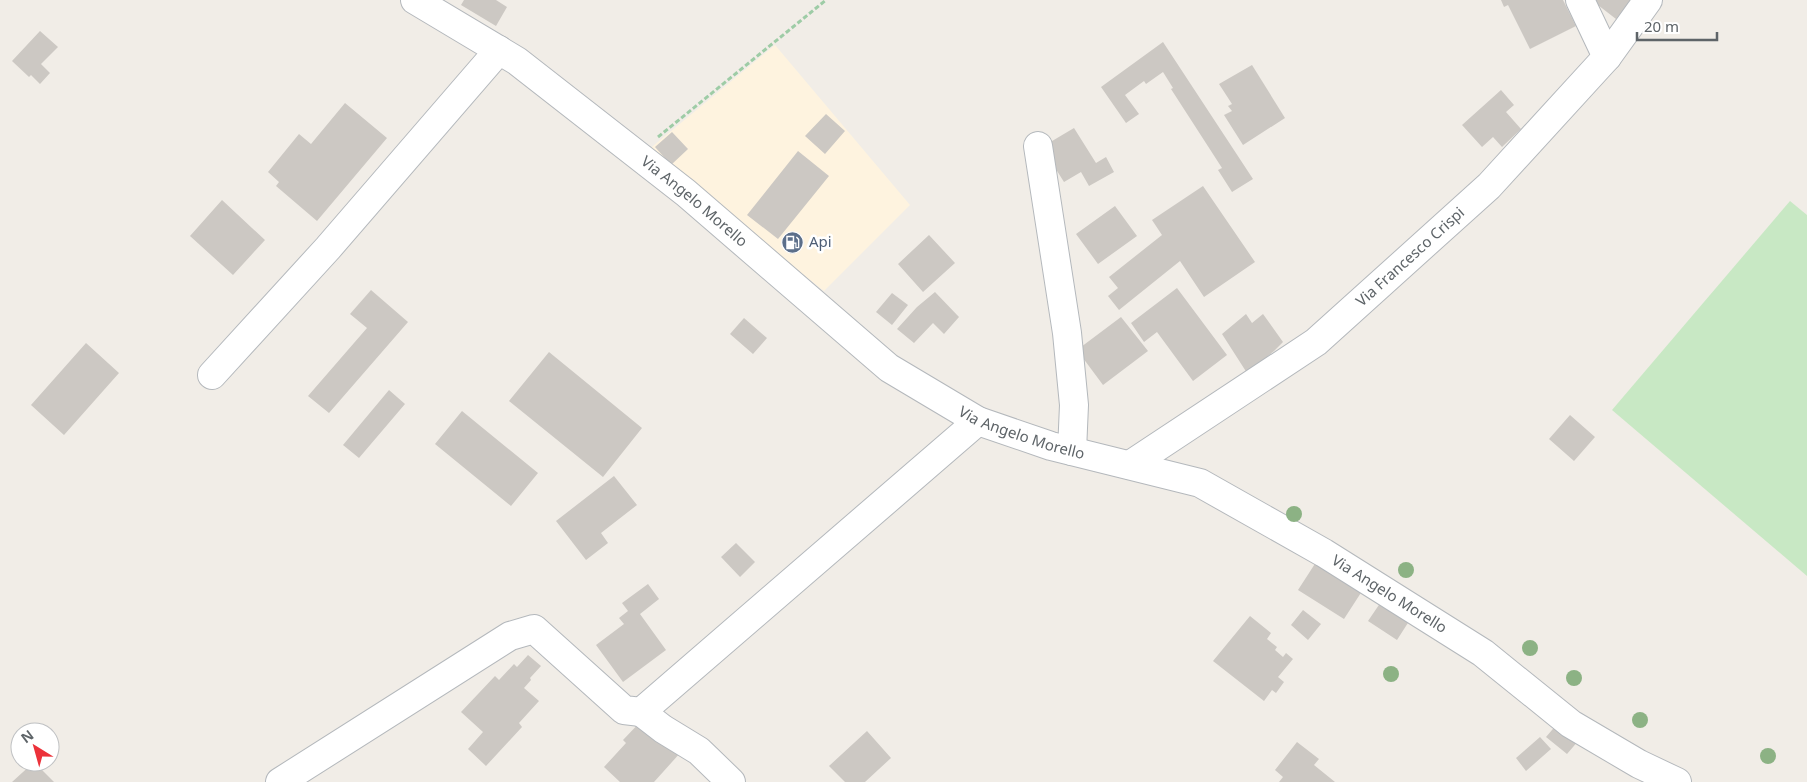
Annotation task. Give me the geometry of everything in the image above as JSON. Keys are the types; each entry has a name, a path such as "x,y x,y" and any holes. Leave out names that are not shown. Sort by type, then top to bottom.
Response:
{"street":[{"name":"Via Angelo Morello","path":"416,0 517,61 686,193 889,368 978,421 1051,446 1200,482 1324,553 1483,653 1571,724 1639,764 1677,782"},
{"path":"1580,0 1607,56"},
{"name":"Via Francesco Crispi","path":"1130,465 1316,342 1489,186 1607,56 1648,0"},
{"path":"212,375 328,248 498,50"},
{"path":"1038,146 1067,332 1074,405 1072,451"},
{"path":"641,712 978,421"},
{"path":"280,782 510,636 534,629 624,710 641,712 663,729 699,751 731,782"}],"path":[{"path":"636,155 826,0"}],"shaded area":[{"path":"775,45 910,205 824,291 647,151"}],"green space":[{"path":"1790,201 1807,215 1807,576 1612,410"}],"building":[{"path":"464,0 496,0 507,7 496,26 461,5"},
{"path":"1501,0 1563,0 1576,26 1530,49 1508,5 1504,7"},
{"path":"1596,0 1631,0 1616,19 1594,2"},
{"path":"40,31 58,47 41,64 50,73 40,84 31,75 29,77 12,61"},
{"path":"1163,42 1253,179 1232,192 1218,170 1222,168 1171,89 1173,88 1163,72 1146,84 1144,81 1125,95 1139,114 1126,123 1101,87"},
{"path":"1252,65 1285,118 1243,145 1224,115 1232,111 1228,106 1232,104 1219,84"},
{"path":"1501,90 1514,105 1506,112 1521,129 1502,147 1493,137 1482,147 1462,125"},
{"path":"345,103 387,138 317,221 276,186 279,182 268,172 299,134 311,144"},
{"path":"826,114 845,131 825,154 805,136"},
{"path":"1074,128 1096,163 1106,157 1114,172 1089,186 1081,172 1064,182 1042,147"},
{"path":"672,132 688,149 671,165 655,147"},
{"path":"798,151 829,176 778,239 747,215"},
{"path":"1203,186 1255,262 1204,297 1180,261 1119,310 1108,296 1118,288 1109,277 1162,235 1152,220"},
{"path":"222,200 265,240 233,275 190,236"},
{"path":"1115,206 1137,236 1098,264 1076,234"},
{"path":"929,235 955,263 923,292 898,264"},
{"path":"1177,288 1227,355 1193,381 1157,332 1144,342 1131,323"},
{"path":"371,290 408,322 329,413 308,396 367,328 350,314"},
{"path":"935,292 959,317 944,334 933,323 914,343 897,329 917,307"},
{"path":"892,293 908,305 892,325 876,312"},
{"path":"1246,314 1252,323 1263,314 1283,342 1247,373 1222,334"},
{"path":"1121,317 1148,351 1103,385 1077,350"},
{"path":"744,318 767,338 753,354 730,334"},
{"path":"86,343 119,373 64,435 31,405"},
{"path":"549,352 642,428 603,477 509,401"},
{"path":"389,390 405,404 359,458 343,445"},
{"path":"462,411 538,473 511,506 435,444"},
{"path":"1570,415 1595,437 1574,461 1549,439"},
{"path":"614,476 637,505 601,533 608,543 586,560 556,521"},
{"path":"736,543 755,562 740,577 721,557"},
{"path":"1320,556 1366,585 1344,619 1298,590"},
{"path":"648,584 659,599 640,614 666,650 623,682 596,645 624,624 619,618 628,611 622,603"},
{"path":"1385,596 1413,615 1397,640 1368,621"},
{"path":"1303,610 1321,624 1308,640 1291,625"},
{"path":"1250,616 1271,633 1267,639 1277,647 1275,650 1283,657 1286,653 1293,659 1278,677 1284,682 1276,693 1272,690 1264,701 1213,661"},
{"path":"528,655 541,666 524,688 539,701 519,723 522,727 486,766 468,749 483,732 461,712 495,676 499,680 514,664 517,667"},
{"path":"644,718 681,752 654,782 620,782 604,767 626,743 623,740"},
{"path":"1558,723 1579,740 1567,754 1546,737"},
{"path":"867,731 891,758 865,782 845,782 829,766"},
{"path":"1540,737 1551,749 1526,771 1516,758"},
{"path":"1297,742 1319,759 1314,765 1335,782 1279,782 1283,777 1275,770"},
{"path":"23,772 44,772 54,782 12,782"}],"place":[{"name":"Api","path":"793,242"}]}
